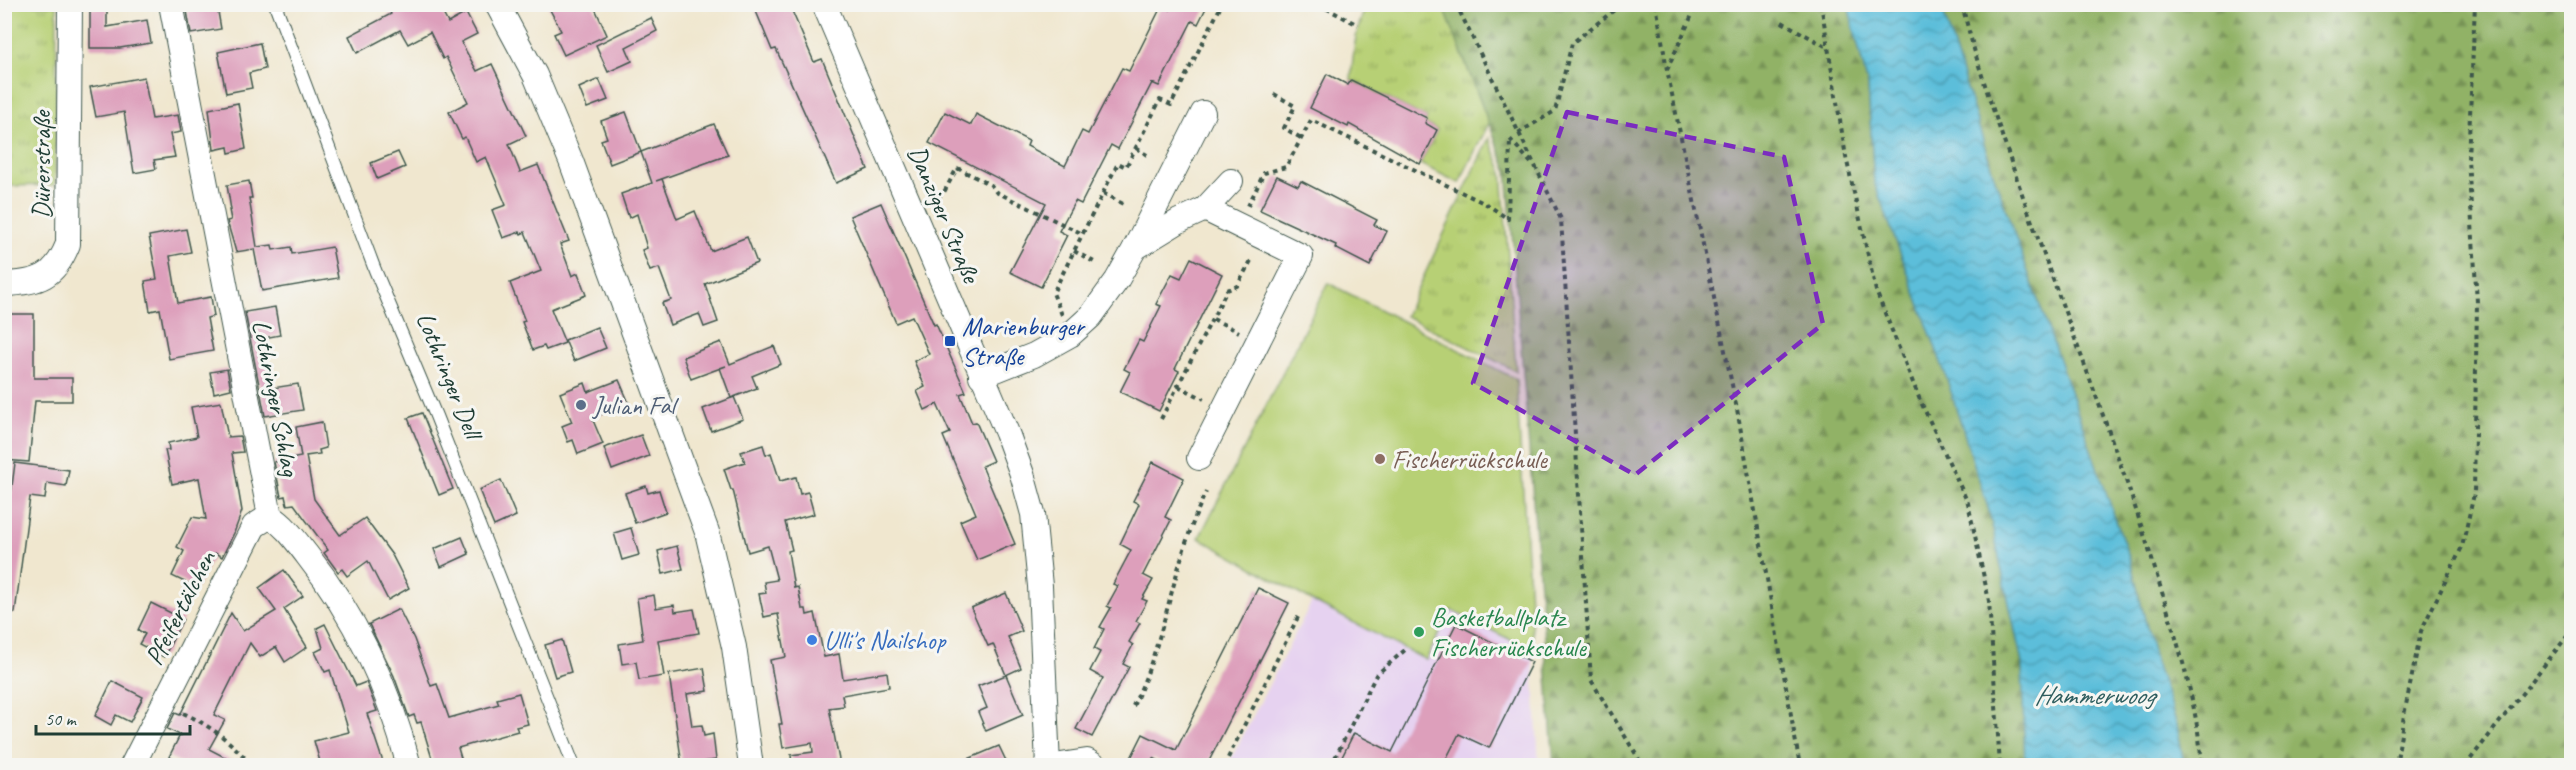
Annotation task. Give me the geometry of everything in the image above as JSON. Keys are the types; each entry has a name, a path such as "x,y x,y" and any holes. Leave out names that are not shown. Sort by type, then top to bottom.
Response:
{"street":[{"name":"Dürerstraße","path":"4,284 21,283 46,276 61,263 68,244 70,4"},
{"name":"Lothringer Schlag","path":"171,4 270,516 282,523 329,583 367,646 400,732 409,765"},
{"path":"497,4 535,75 571,160 707,532 734,647 751,765"},
{"name":"Danziger Straße","path":"824,4 1007,433 1022,474 1033,514 1040,586 1048,765"},
{"path":"981,376 1034,355 1070,335 1091,316 1117,280 1135,248 1203,113"},
{"path":"1135,248 1179,221 1205,209 1231,181"},
{"path":"1199,458 1301,256 1205,209"},
{"name":"Pfeifertälchen","path":"132,765 254,526 270,516"},
{"path":"1054,765 1087,761 1095,765"}],"lane":[{"name":"Lothringer Dell","path":"275,4 375,270 449,448 574,765"}],"path":[{"path":"1070,335 1053,293 1118,163 1126,168 1160,100 1171,105 1222,4"},
{"path":"1254,4 1254,13"},
{"path":"1261,4 1275,11 1278,4"},
{"path":"1318,4 1358,25"},
{"path":"1456,4 1561,219 1591,680 1643,765"},
{"path":"1518,133 1555,111 1572,43 1622,4"},
{"path":"1656,4 1667,70 1737,409 1800,765"},
{"path":"1667,70 1696,4"},
{"path":"1821,4 1846,157 1876,291 1920,400 1968,503 1989,601 2000,765"},
{"path":"1962,4 1971,42 2028,210 2140,518 2189,681 2202,765"},
{"path":"2396,765 2421,631 2462,547 2474,494 2476,303 2468,159 2475,4"},
{"path":"1782,22 1827,48"},
{"path":"1274,94 1295,106 1284,128 1301,138"},
{"path":"1238,225 1264,173 1286,167 1311,120 1488,206 1508,219 1510,139 1536,168"},
{"path":"1136,148 1147,155"},
{"path":"927,201 944,194 957,168 991,185 996,192 1083,234"},
{"path":"1103,193 1124,204"},
{"path":"1161,419 1227,290 1237,286 1263,237"},
{"path":"1074,251 1094,262"},
{"path":"1213,319 1258,341"},
{"path":"1178,386 1224,408"},
{"path":"1133,706 1144,682 1164,621 1190,524 1206,492"},
{"path":"1224,765 1298,617"},
{"path":"2465,765 2571,630"},
{"path":"1331,765 1376,675 1405,650"},
{"path":"188,715 207,724 238,748 252,765"}],"highlighted area":[{"path":"1567,112 1784,157 1823,324 1635,475 1473,383"}],"shaded area":[{"name":"Fischerrückschule","path":"1328,283 1516,379 1539,765 1228,765 1312,601 1199,538"}],"green space":[{"path":"4,5 57,5 55,185 5,186"},
{"path":"1367,5 1443,5 1489,123 1459,183 1420,164 1437,130 1425,123 1427,118 1351,80 1357,32"},
{"path":"1443,5 1848,5 1868,86 1874,182 1945,373 1989,511 2022,663 2025,765 1554,765 1507,170"},
{"path":"1941,5 2571,5 2571,765 2184,765 2177,725 2155,659 2130,560 1994,176"},
{"path":"1489,138 1502,170 1516,371 1405,316"},
{"name":"Fischerrückschule","path":"1328,283 1516,379 1533,651 1451,610 1426,660 1312,601 1199,538"}],"water":[{"name":"Hammerwoog","path":"1848,5 1941,5 1994,176 2130,560 2155,659 2177,725 2184,765 2025,765 2022,663 1989,511 1945,373 1874,182 1868,86"}],"building":[{"path":"386,4 438,4 448,23 466,13 477,34 461,42 477,71 492,64 526,136 509,144 520,172 538,165 569,241 560,244 572,276 578,273 586,295 551,309 565,343 546,350 544,346 533,350 522,322 525,321 510,283 541,271 525,232 503,238 492,210 506,205 486,157 476,162 465,137 462,139 449,112 468,102 446,57 443,59 430,32 408,44 400,30 357,53 349,36 391,14"},
{"path":"547,4 593,4 607,35 564,55 554,34 561,31"},
{"path":"753,4 789,4 814,62 822,59 868,169 836,183 776,49 772,50"},
{"path":"1162,4 1208,4 1198,24 1192,21 1159,86 1152,83 1118,149 1111,145 1081,204 1075,201 1059,231 1067,235 1041,287 1010,272 1046,203 929,143 945,112 971,125 976,114 1029,141 1027,146 1065,166 1082,131 1088,134 1122,68 1129,71 1162,5 1171,10"},
{"path":"217,6 221,29 191,34 187,11"},
{"path":"90,8 107,8 107,27 147,20 151,43 120,48 90,48"},
{"path":"651,18 657,31 626,47 632,61 608,72 596,45"},
{"path":"260,43 265,69 249,73 252,88 226,93 218,52"},
{"path":"1327,74 1348,85 1351,80 1427,118 1425,123 1437,130 1420,164 1349,124 1348,127 1310,108"},
{"path":"144,77 152,119 178,115 181,132 170,134 175,157 154,160 156,169 134,173 124,112 96,117 90,87"},
{"path":"599,79 608,100 587,108 579,88"},
{"path":"238,103 246,149 229,153 228,147 214,150 209,109"},
{"path":"626,112 641,152 610,164 601,140 607,138 601,121"},
{"path":"714,124 728,155 656,181 662,179 677,219 695,211 711,251 747,237 757,263 705,284 718,322 704,327 699,314 670,325 662,303 671,300 659,268 650,271 642,250 647,248 637,214 629,218 621,194 652,183 641,152"},
{"path":"398,152 405,167 377,179 371,163"},
{"path":"1277,176 1298,186 1301,181 1377,220 1374,225 1387,231 1370,266 1335,248 1336,245 1260,210"},
{"path":"249,181 252,198 249,198 257,247 272,245 273,250 291,247 292,254 332,247 338,278 262,291 254,249 236,252 227,221 231,220 229,210 231,210 227,185"},
{"path":"881,203 966,392 960,394 972,423 976,422 993,461 982,466 1015,544 977,560 960,521 976,514 943,436 950,433 937,404 925,410 917,391 925,387 914,361 929,354 912,316 896,323 850,216"},
{"path":"186,229 191,252 170,256 178,303 211,297 214,316 207,318 213,351 169,359 160,309 150,311 145,281 157,279 149,236"},
{"path":"1191,258 1222,274 1175,369 1179,371 1159,411 1120,392 1130,372 1124,369 1139,340 1143,342 1161,306 1156,304 1172,274 1181,278"},
{"path":"275,307 280,335 264,338 273,388 298,384 303,410 265,416 245,312"},
{"path":"7,314 34,314 34,378 72,378 72,401 35,401 29,462 4,460"},
{"path":"597,327 606,348 574,361 565,340"},
{"path":"721,342 730,364 774,346 781,364 752,376 757,388 731,398 720,368 691,379 683,357"},
{"path":"227,369 231,389 214,393 210,372"},
{"path":"619,380 629,403 592,418 603,444 578,454 573,440 568,442 562,426 572,422 560,393 585,383 588,392"},
{"path":"734,397 743,419 711,431 703,409"},
{"path":"221,402 228,437 240,436 243,452 232,453 242,511 222,557 215,553 197,588 172,576 184,551 177,547 192,517 206,519 199,478 172,484 165,450 169,450 168,443 197,437 191,407"},
{"path":"422,413 453,489 439,495 408,418"},
{"path":"322,422 326,448 319,450 320,454 306,456 314,499 340,535 365,518 392,555 409,588 388,600 368,561 347,576 342,569 338,572 324,553 328,550 294,504 287,505 285,496 281,497 274,462 301,457 296,427"},
{"path":"641,435 649,456 612,470 604,448"},
{"path":"763,445 766,455 771,453 780,481 796,477 800,494 808,492 814,514 785,522 792,550 788,551 794,588 798,587 802,609 806,609 807,615 815,613 824,657 839,654 843,679 887,672 889,687 842,695 844,706 829,708 840,765 792,765 791,755 813,752 812,743 783,748 779,724 782,724 770,660 786,657 778,614 764,617 759,594 766,593 764,582 777,580 768,546 748,552 733,490 731,490 724,469 745,462 741,452"},
{"path":"1153,462 1184,478 1165,517 1171,520 1143,575 1153,580 1142,599 1147,601 1136,621 1140,623 1129,642 1133,645 1123,664 1129,667 1092,737 1076,729 1103,678 1090,671 1100,652 1094,649 1104,629 1100,627 1111,608 1107,606 1118,586 1113,584 1131,550 1120,544 1139,504 1133,501"},
{"path":"15,463 69,470 66,486 47,483 45,499 30,497 15,613 4,612 4,493 11,494"},
{"path":"501,480 516,516 494,526 479,490"},
{"path":"646,486 648,493 659,490 666,512 635,523 625,493"},
{"path":"631,528 639,555 622,560 614,533"},
{"path":"462,537 469,554 441,567 434,549"},
{"path":"677,546 683,569 663,574 658,551"},
{"path":"284,570 303,596 284,609 307,647 285,662 276,647 260,657 250,643 214,715 225,720 209,749 240,765 186,765 169,757 180,735 167,729 175,713 180,715 231,613 243,631 276,611 259,588"},
{"path":"1258,588 1289,603 1207,765 1168,765 1153,758 1149,765 1144,765 1131,758 1143,734 1176,750"},
{"path":"1006,593 1022,631 1008,637 1021,668 1006,675 993,644 988,646 971,608"},
{"path":"654,595 656,608 674,605 675,612 694,609 699,633 658,640 664,676 639,680 636,662 622,664 619,644 643,640 637,598"},
{"path":"151,603 183,619 164,657 139,644 145,634 138,630"},
{"path":"399,609 414,639 431,686 437,684 449,718 499,704 497,699 519,693 528,724 516,727 518,731 458,748 463,765 434,765 421,722 417,723 414,715 409,717 394,676 369,624"},
{"path":"325,624 356,686 366,682 377,711 367,714 384,765 321,765 314,741 349,732 330,670 325,672 315,652 323,648 317,628"},
{"path":"1456,624 1532,662 1489,748 1459,734 1443,765 1338,765 1354,733 1392,752"},
{"path":"562,640 571,672 555,677 545,645"},
{"path":"704,668 708,691 687,694 692,726 702,725 704,736 713,734 716,760 682,765 669,674"},
{"path":"1006,675 1023,715 986,731 978,712 987,708 978,686"},
{"path":"112,681 143,697 130,722 116,715 111,725 95,716"},
{"path":"999,746 1008,765 954,765"}],"place":[{"name":"Marienburger Straße","path":"950,341"},
{"name":"Julian Fal","path":"581,405"},
{"name":"Fischerrückschule","path":"1380,459"},
{"name":"Basketballplatz Fischerrückschule","path":"1419,632"},
{"name":"Ulli's Nailshop","path":"812,640"}]}
